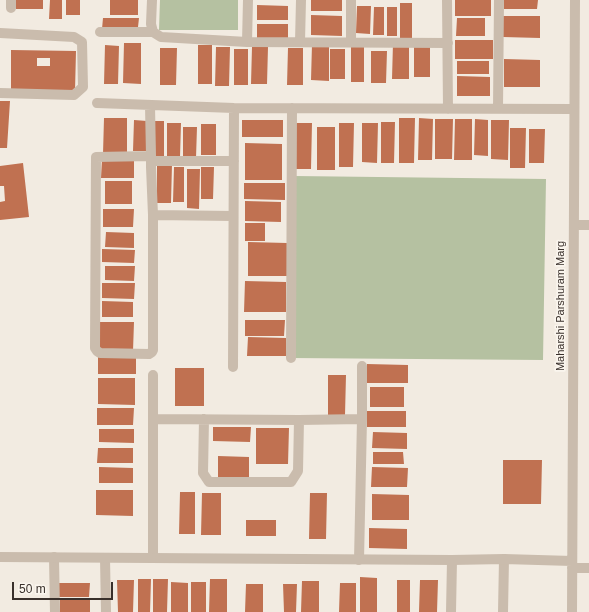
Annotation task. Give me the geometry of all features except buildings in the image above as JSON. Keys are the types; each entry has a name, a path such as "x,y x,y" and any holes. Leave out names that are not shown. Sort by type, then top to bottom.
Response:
{"street":[{"path":"152,0 151,24 153,32"},
{"path":"247,42 248,0"},
{"path":"300,42 301,0"},
{"path":"351,0 351,42"},
{"path":"447,0 448,109"},
{"path":"498,109 499,0"},
{"name":"Maharshi Parshuram Marg","path":"572,612 575,0"},
{"path":"100,32 153,32 161,37 247,42 448,43"},
{"path":"0,33 74,37 82,42 83,87 74,95 0,93"},
{"path":"97,103 234,108 574,109"},
{"path":"150,106 151,158 153,215 153,350 149,354 100,354 95,348 96,157 151,158 234,161"},
{"path":"233,367 234,108"},
{"path":"291,358 292,108"},
{"path":"153,215 233,216"},
{"path":"574,225 589,225"},
{"path":"359,560 362,366"},
{"path":"153,375 153,558"},
{"path":"153,419 362,419"},
{"path":"204,419 203,473 209,482 291,482 298,472 299,420"},
{"path":"0,557 359,560 504,559 572,564 589,568"},
{"path":"54,557 55,612"},
{"path":"105,558 106,612"},
{"path":"503,612 504,559"},
{"path":"451,612 452,560"}],"green space":[{"path":"160,0 238,0 238,30 159,30"},
{"path":"294,176 546,179 543,360 291,358"}]}
